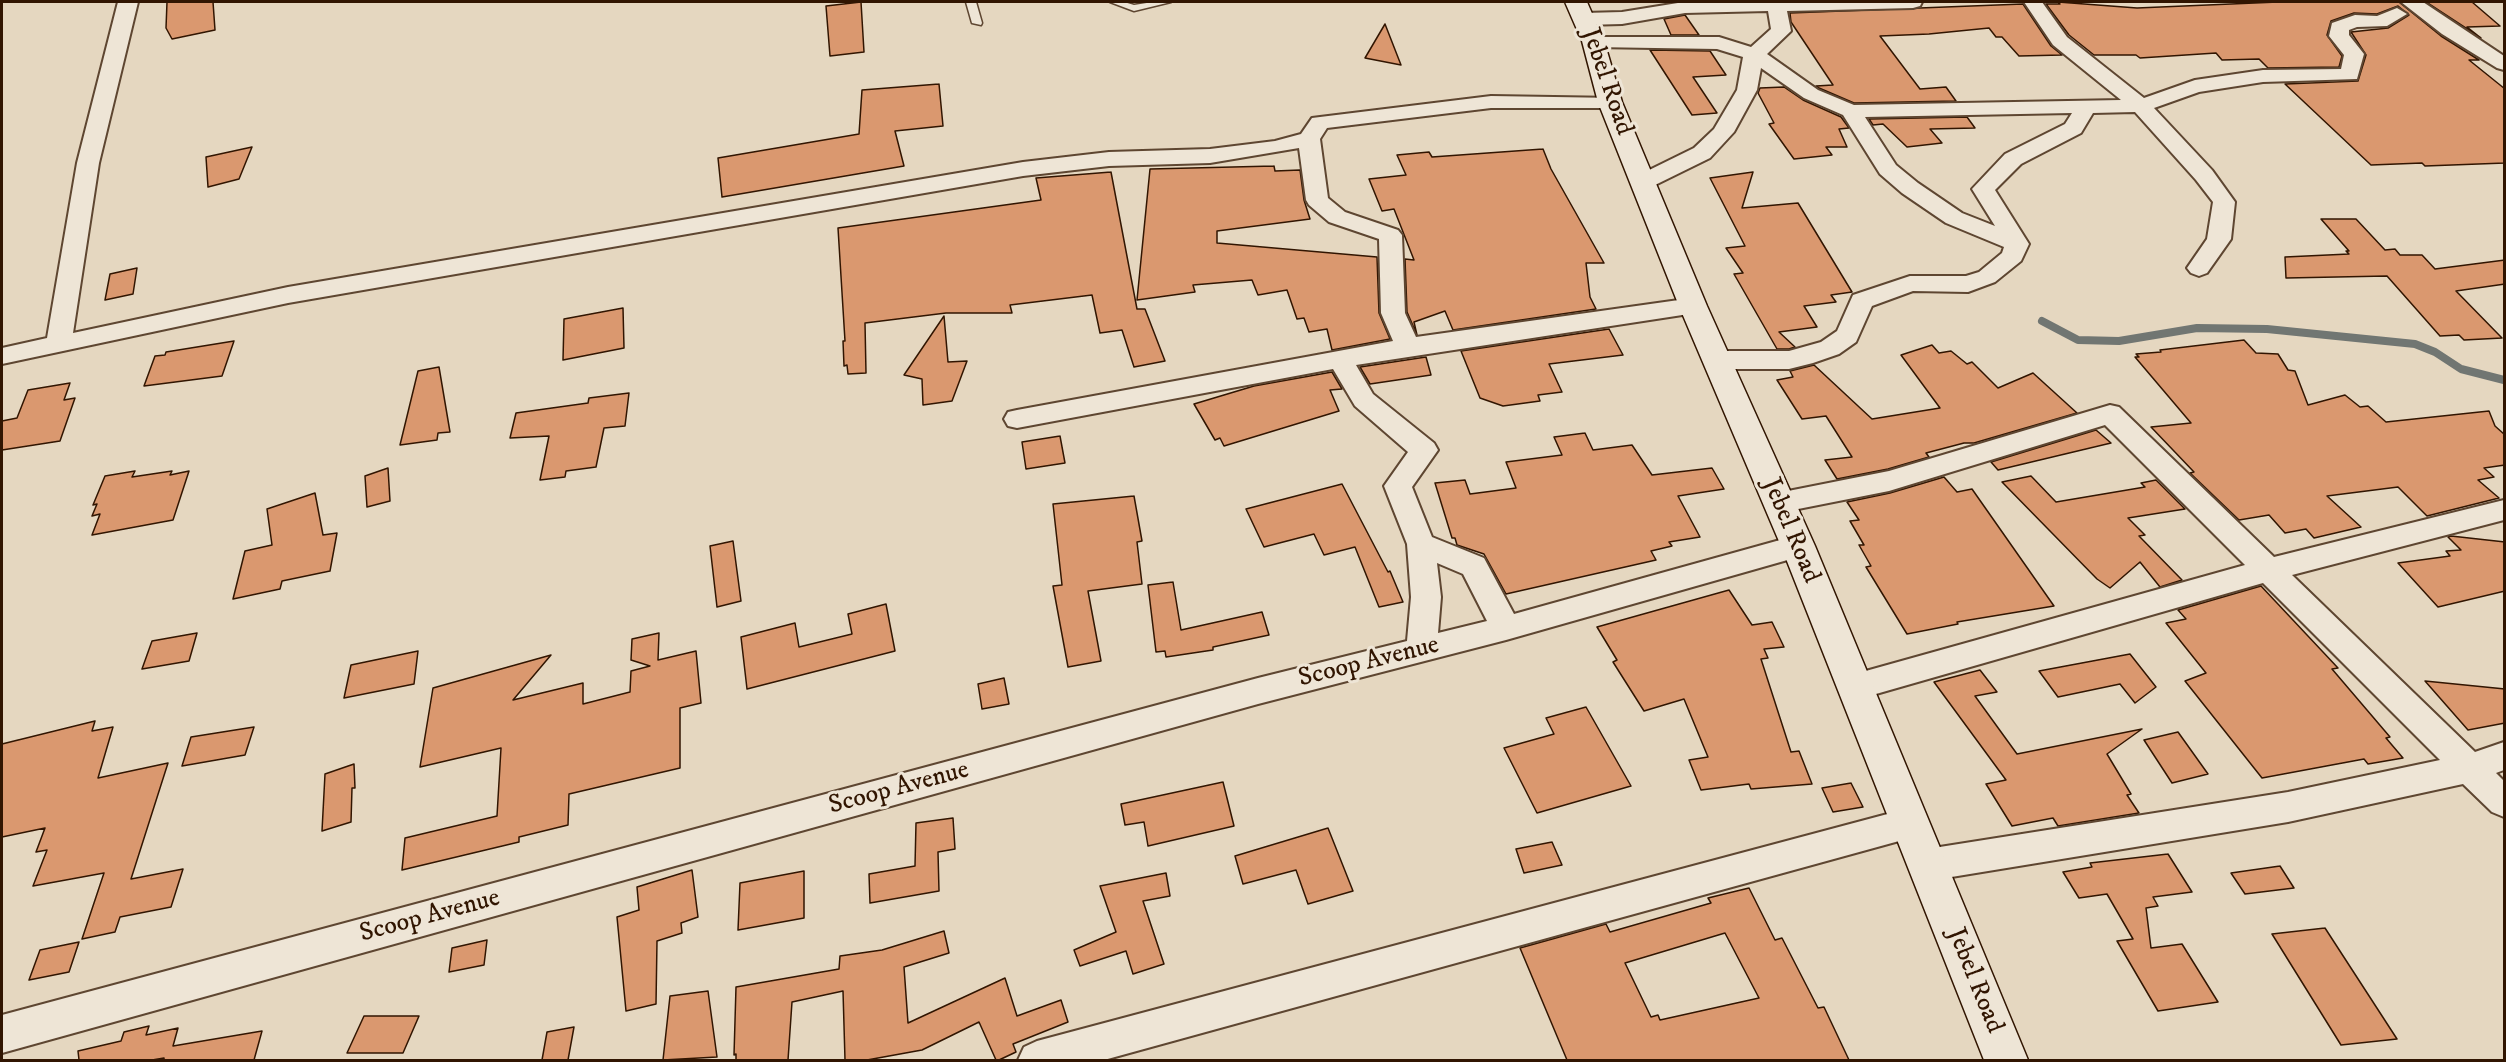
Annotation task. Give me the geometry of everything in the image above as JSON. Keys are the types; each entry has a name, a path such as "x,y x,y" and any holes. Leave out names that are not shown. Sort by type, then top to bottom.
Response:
{"main road":[{"name":"Jebel Road","path":"1584,20 1610,102 1693,306 1798,546 2006,1060"}],"street":[{"path":"59,342 75,259 88,163 128,2"},
{"path":"1584,20 1622,18 1685,7 1913,2"},
{"path":"2033,2 2060,40 2141,106 2204,175 2224,202 2219,238 2199,268"},
{"path":"1643,182 1702,153 1723,132 1747,90 1754,54 1781,31 1776,5"},
{"path":"1584,20 1719,43 1754,54 1811,94 1851,111 2141,106 2195,86 2263,76 2350,75 2354,54 2339,36 2339,27 2355,21 2380,22 2404,8 2449,30 2505,64"},
{"path":"1408,347 1393,313 1390,235 1337,217 1317,200 1309,139 1320,123 1491,102 1610,102"},
{"path":"2017,244 1983,189 2013,159 2073,128 2087,106"},
{"path":"1851,111 1888,169 1910,188 1954,218 2017,244"},
{"path":"2,356 59,342 288,295 1023,169 1109,159 1210,156 1275,147 1309,139"},
{"path":"1716,360 1789,360 1830,348 1847,336 1862,301 1910,284 1976,283 2013,256 2017,244"},
{"path":"1017,419 1408,347 1693,306"},
{"path":"1340,360 1364,400 1424,450 1398,486 1421,544 1426,597 1421,651"},
{"path":"1778,503 1889,481 2110,414 2505,802"},
{"path":"1855,687 2267,570 2505,510"},
{"path":"1421,544 1474,566 1506,628"},
{"name":"Scoop Avenue","path":"2,1034 1258,691 1506,628 1798,546"},
{"path":"1927,865 2288,807 2470,768 2505,756"},
{"path":"1037,1060 1910,823"}],"lane":[{"path":"971,2 977,23"},
{"path":"1115,2 1134,8 1166,2"}],"building":[{"path":"167,2 213,2 215,30 172,39 166,28"},
{"path":"861,2 864,52 830,56 826,6"},
{"path":"2058,2 2137,8 2278,2 2399,2 2441,36 2479,60 2469,60 2505,89 2505,163 2425,166 2422,163 2371,165 2285,84 2358,81 2366,55 2351,32 2388,28 2409,15 2398,6 2377,14 2354,13 2331,21 2327,35 2342,56 2339,67 2268,68 2259,59 2222,60 2216,53 2140,58 2136,55 2094,55 2069,35 2046,4 2060,4"},
{"path":"2426,2 2472,2 2500,26 2467,27 2481,38"},
{"path":"2023,4 2051,46 2062,55 2019,56 2002,37 1996,37 1989,28 1880,36 1920,89 1946,87 1956,101 1854,103 1819,88 1816,86 1833,85 1791,22 1790,13"},
{"path":"1685,15 1699,35 1671,35 1664,19"},
{"path":"1385,24 1401,65 1365,58"},
{"path":"1650,50 1710,51 1726,75 1693,77 1717,113 1692,115"},
{"path":"939,84 943,126 895,131 904,166 722,197 718,158 859,134 862,90"},
{"path":"1784,87 1803,100 1841,117 1849,128 1839,129 1847,147 1826,147 1832,155 1794,159 1769,124 1774,123 1758,93 1760,88"},
{"path":"1967,117 1975,128 1930,129 1942,143 1907,147 1883,124 1873,125 1869,119"},
{"path":"252,147 239,179 208,187 206,157"},
{"path":"1543,149 1551,169 1604,263 1586,263 1590,297 1596,309 1453,330 1445,311 1414,322 1417,335 1407,312 1405,259 1414,260 1394,209 1382,211 1369,179 1406,175 1397,155 1429,152 1432,157"},
{"path":"1274,166 1275,171 1300,170 1304,200 1310,219 1217,231 1217,243 1377,257 1379,313 1390,339 1332,350 1327,329 1309,332 1304,318 1297,319 1287,290 1258,295 1252,280 1193,285 1195,292 1137,300 1150,169"},
{"path":"1111,172 1137,309 1145,309 1165,361 1134,367 1122,330 1100,333 1092,295 1010,305 1012,313 946,313 865,323 866,373 848,374 847,365 844,366 843,341 845,341 838,228 1041,200 1036,178"},
{"path":"1753,172 1742,208 1798,203 1852,292 1831,295 1836,302 1804,306 1817,327 1779,332 1795,347 1789,349 1777,349 1734,274 1743,273 1726,248 1745,246 1710,178"},
{"path":"2321,219 2356,219 2385,250 2395,249 2400,255 2422,255 2435,269 2505,260 2505,284 2456,291 2502,338 2464,340 2459,335 2440,336 2387,276 2286,278 2285,257 2349,254 2346,251 2349,251"},
{"path":"137,268 133,294 105,300 110,274"},
{"path":"623,308 624,348 563,360 564,319"},
{"path":"944,316 948,362 967,361 952,401 923,405 922,379 904,375"},
{"path":"1609,329 1623,355 1549,364 1562,392 1538,395 1540,401 1503,406 1480,398 1461,351"},
{"path":"2244,340 2256,353 2278,354 2288,370 2295,371 2308,405 2345,395 2360,407 2368,406 2386,422 2489,411 2495,426 2505,435 2505,465 2484,468 2494,477 2478,480 2499,498 2427,516 2398,487 2327,496 2361,527 2314,538 2306,529 2285,533 2269,515 2239,520 2190,473 2194,472 2151,427 2191,423 2135,357 2139,357 2136,354 2161,352 2160,350"},
{"path":"234,341 222,376 144,386 155,356 165,355 166,352"},
{"path":"1932,345 1939,353 1951,351 1967,364 1972,362 1998,388 2033,373 2077,413 1974,443 1964,443 1926,453 1929,457 1888,469 1837,479 1825,460 1852,457 1826,416 1802,419 1777,380 1793,377 1790,371 1814,365 1872,419 1940,408 1901,355"},
{"path":"1426,357 1431,375 1370,384 1360,367"},
{"path":"439,367 450,432 438,433 437,440 400,445 418,371"},
{"path":"1332,372 1342,389 1330,390 1339,411 1224,446 1220,438 1215,440 1194,404 1254,386"},
{"path":"70,383 64,400 75,398 60,441 2,450 2,421 17,418 28,390"},
{"path":"629,393 625,426 604,428 596,467 566,471 565,477 540,480 549,436 510,438 516,413 588,403 589,398"},
{"path":"2096,430 2111,443 1998,470 1991,462"},
{"path":"1585,433 1593,450 1632,445 1652,475 1712,468 1724,489 1678,496 1700,537 1669,542 1672,546 1651,551 1656,560 1506,594 1484,554 1457,545 1455,538 1452,538 1435,483 1465,480 1470,494 1516,488 1506,462 1562,455 1554,437"},
{"path":"1060,436 1065,463 1026,469 1022,442"},
{"path":"388,468 390,501 367,507 365,476"},
{"path":"135,471 132,477 172,471 170,475 189,471 173,520 92,535 100,514 92,516 97,504 93,505 105,476"},
{"path":"2031,476 2056,502 2145,487 2141,483 2156,480 2185,509 2128,518 2145,535 2139,536 2182,580 2160,587 2140,562 2110,588 2097,579 2002,482"},
{"path":"1944,477 1957,492 1972,489 2054,606 1957,622 1958,624 1907,634 1866,567 1871,566 1859,545 1864,545 1850,521 1859,520 1847,502 1890,493"},
{"path":"1342,484 1388,572 1390,571 1403,602 1379,607 1355,547 1324,555 1314,534 1264,547 1246,509"},
{"path":"315,493 323,535 337,533 330,571 282,581 280,589 233,599 245,551 272,545 267,509"},
{"path":"1134,496 1142,541 1137,542 1142,584 1088,591 1101,661 1068,667 1053,586 1062,585 1053,504"},
{"path":"2448,537 2505,542 2505,591 2438,607 2398,563 2450,556 2446,551 2461,550"},
{"path":"733,541 741,601 717,607 710,546"},
{"path":"1173,582 1181,630 1262,612 1269,635 1213,647 1213,650 1166,657 1165,651 1156,652 1148,585"},
{"path":"2261,586 2338,668 2332,669 2390,737 2386,738 2403,758 2368,764 2364,759 2262,778 2185,681 2206,673 2166,623 2186,619 2178,610"},
{"path":"1729,590 1752,625 1772,622 1784,647 1764,649 1768,658 1761,659 1791,752 1799,751 1812,784 1751,789 1749,784 1701,790 1689,760 1708,757 1684,699 1644,711 1613,662 1617,660 1597,627"},
{"path":"886,604 895,651 747,689 741,637 795,623 799,647 852,634 848,614"},
{"path":"197,633 189,661 142,669 152,641"},
{"path":"659,633 658,660 696,651 701,703 680,708 680,768 569,794 568,825 519,837 519,842 402,870 405,838 497,816 501,748 420,767 433,688 551,655 513,700 583,683 583,704 630,692 631,671 650,666 631,660 632,639"},
{"path":"418,651 414,684 344,698 351,665"},
{"path":"2130,654 2156,687 2135,703 2120,684 2058,697 2039,671"},
{"path":"1980,670 1997,692 1975,696 2017,754 2142,729 2107,754 2131,794 2127,795 2139,813 2058,826 2053,818 2012,826 1986,784 2006,780 1934,682"},
{"path":"1004,678 1009,704 982,709 978,684"},
{"path":"2425,681 2505,689 2505,723 2468,730"},
{"path":"1586,707 1631,786 1537,813 1504,748 1554,734 1546,718"},
{"path":"95,721 92,731 113,727 98,778 168,763 131,879 183,869 171,907 120,917 115,932 82,939 104,873 33,886 47,850 36,852 45,828 2,837 2,744"},
{"path":"254,727 245,755 182,766 191,737"},
{"path":"2178,732 2208,774 2172,783 2144,740"},
{"path":"354,764 355,788 352,788 351,822 322,831 325,774"},
{"path":"1223,782 1234,826 1148,846 1144,822 1125,825 1121,804"},
{"path":"1851,783 1863,807 1833,812 1822,788"},
{"path":"953,818 955,849 938,852 939,891 870,903 869,874 915,866 916,823"},
{"path":"1328,828 1353,891 1308,904 1296,870 1243,884 1235,856"},
{"path":"1552,842 1562,865 1524,873 1516,849"},
{"path":"2168,854 2192,892 2153,897 2158,906 2146,908 2151,948 2182,944 2218,1002 2158,1011 2117,941 2133,939 2107,894 2079,898 2063,872 2092,867 2090,863"},
{"path":"2280,866 2294,888 2245,894 2231,873"},
{"path":"692,870 698,917 681,923 682,933 657,941 656,1004 626,1011 617,917 639,910 637,887"},
{"path":"804,871 804,918 738,930 740,883"},
{"path":"1166,873 1170,896 1143,901 1164,964 1133,974 1126,951 1080,966 1074,950 1116,932 1100,886"},
{"path":"1749,888 1775,940 1782,938 1818,1008 1824,1007 1849,1060 1567,1060 1520,948 1606,924 1610,932 1711,903 1708,898","holes":["1725,933 1759,998 1660,1020 1658,1015 1651,1017 1625,963"]},
{"path":"2325,928 2397,1039 2341,1045 2272,934"},
{"path":"944,931 949,953 904,967 908,1023 1005,978 1017,1016 1061,1000 1068,1022 1013,1044 1016,1052 999,1060 996,1060 979,1022 922,1050 867,1060 845,1060 843,991 792,1002 788,1060 736,1060 736,1054 734,1055 736,987 839,969 840,956 882,950"},
{"path":"487,940 484,965 449,972 452,948"},
{"path":"79,942 69,972 29,980 40,950"},
{"path":"708,991 717,1057 663,1060 670,996"},
{"path":"364,1016 419,1016 403,1053 347,1053"},
{"path":"149,1026 146,1035 178,1028 173,1046 262,1031 254,1060 164,1060 164,1058 79,1060 78,1051 121,1041 124,1032"},
{"path":"574,1027 568,1060 542,1060 547,1032"}],"waterway":[{"path":"2042,321 2078,340 2119,341 2197,328 2267,329 2415,344 2435,352 2461,369 2504,380"}]}
